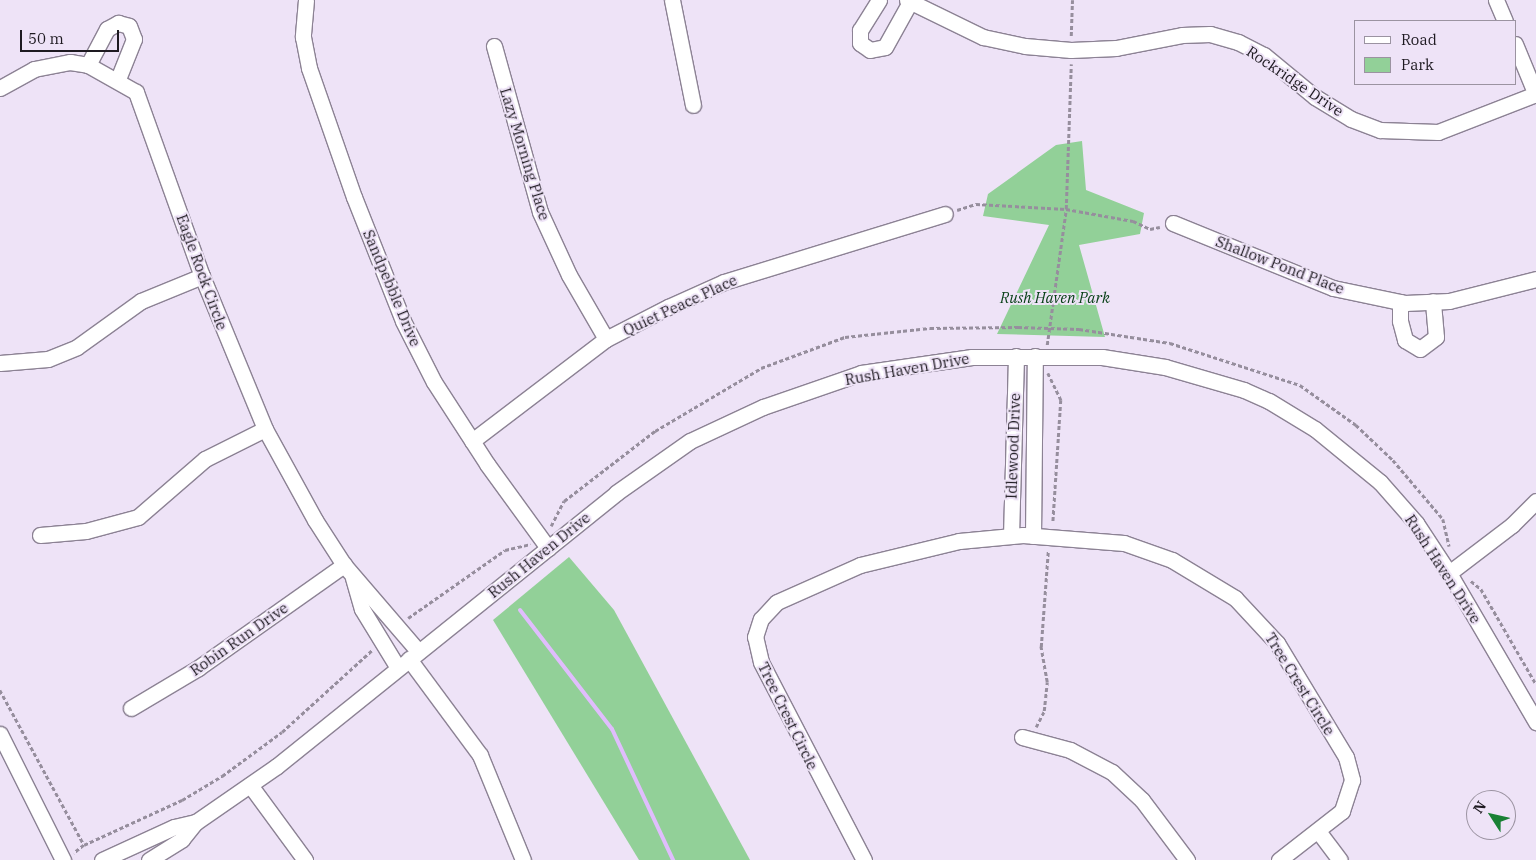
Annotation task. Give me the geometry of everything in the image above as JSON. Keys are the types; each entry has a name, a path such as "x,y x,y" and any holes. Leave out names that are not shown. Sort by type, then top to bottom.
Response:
{"street":[{"name":"Sandpebble Drive","path":"306,0 303,37 309,68 354,197 403,321 434,382 472,441 544,542"},
{"path":"672,0 693,105"},
{"path":"879,0 860,30 860,44 870,50 885,47 908,1"},
{"path":"1496,0 1505,20"},
{"name":"Rockridge Drive","path":"908,1 983,37 1025,46 1071,50 1116,48 1182,35 1210,34 1238,42 1264,55 1315,97 1351,119 1380,130 1438,132 1536,94"},
{"path":"88,65 107,29 118,23 129,26 134,39 118,79"},
{"name":"Lazy Morning Place","path":"494,46 540,212 569,275 606,339"},
{"path":"1516,46 1536,94"},
{"name":"Eagle Rock Circle","path":"0,88 34,69 53,63 88,65 118,79 136,92 202,276 265,429 314,520 348,571 370,593 398,627 408,659"},
{"name":"Quiet Peace Place","path":"472,441 606,339 724,282 945,214"},
{"name":"Shallow Pond Place","path":"1174,223 1334,288 1400,302 1449,301 1536,279"},
{"path":"0,363 48,359 77,346 141,301 202,276"},
{"path":"1400,302 1400,321 1405,340 1420,349 1436,337 1434,301"},
{"name":"Idlewood Drive","path":"1011,536 1016,356"},
{"name":"Idlewood Drive","path":"1033,536 1040,356"},
{"name":"Rush Haven Drive","path":"149,860 182,839 196,822 250,785 408,659 544,542 655,464 690,442 763,407 861,373 972,357 1102,357 1165,367 1221,382 1269,401 1316,429 1380,482 1416,523 1453,570 1536,722"},
{"path":"40,535 95,529 138,517 205,459 265,429"},
{"path":"1453,570 1512,526 1536,501"},
{"name":"Tree Crest Circle","path":"864,860 780,705 761,662 755,637 761,619 777,602 860,565 959,541 1011,536 1104,540 1146,550 1196,573 1250,612 1277,643 1346,757 1352,780 1342,811 1318,832 1279,860"},
{"name":"Eagle Rock Circle","path":"348,571 362,609 382,642 408,659"},
{"name":"Robin Run Drive","path":"130,708 198,668 348,571"},
{"path":"408,659 480,755 523,860"},
{"path":"0,734 67,858"},
{"path":"1022,737 1070,750 1112,772 1142,800 1187,860"},
{"path":"250,785 305,860"},
{"name":"Rush Haven Drive","path":"102,860 174,827 196,822"},
{"path":"1318,832 1340,860"}],"path":[{"path":"1040,356 1050,329 1066,209 1072,0"},
{"path":"945,214 976,204 1066,209 1133,221 1150,229 1174,223"},
{"path":"398,627 430,600 504,550 544,542 564,501 655,431 761,368 798,352 845,336 884,331 971,327 1079,329 1170,343 1300,385 1356,425 1393,460 1444,519 1453,570 1481,589 1536,684"},
{"path":"67,858 84,845 182,800 222,776 282,732 382,642"},
{"path":"0,690 84,845"}],"green space":[{"name":"Rush Haven Park","path":"1082,141 1086,190 1144,213 1140,234 1079,245 1105,337 997,334 1049,225 983,216 988,194 1056,145"},
{"path":"569,557 614,610 750,860 639,860 493,620"}],"waterway":[{"path":"520,610 612,729 673,860"}]}
